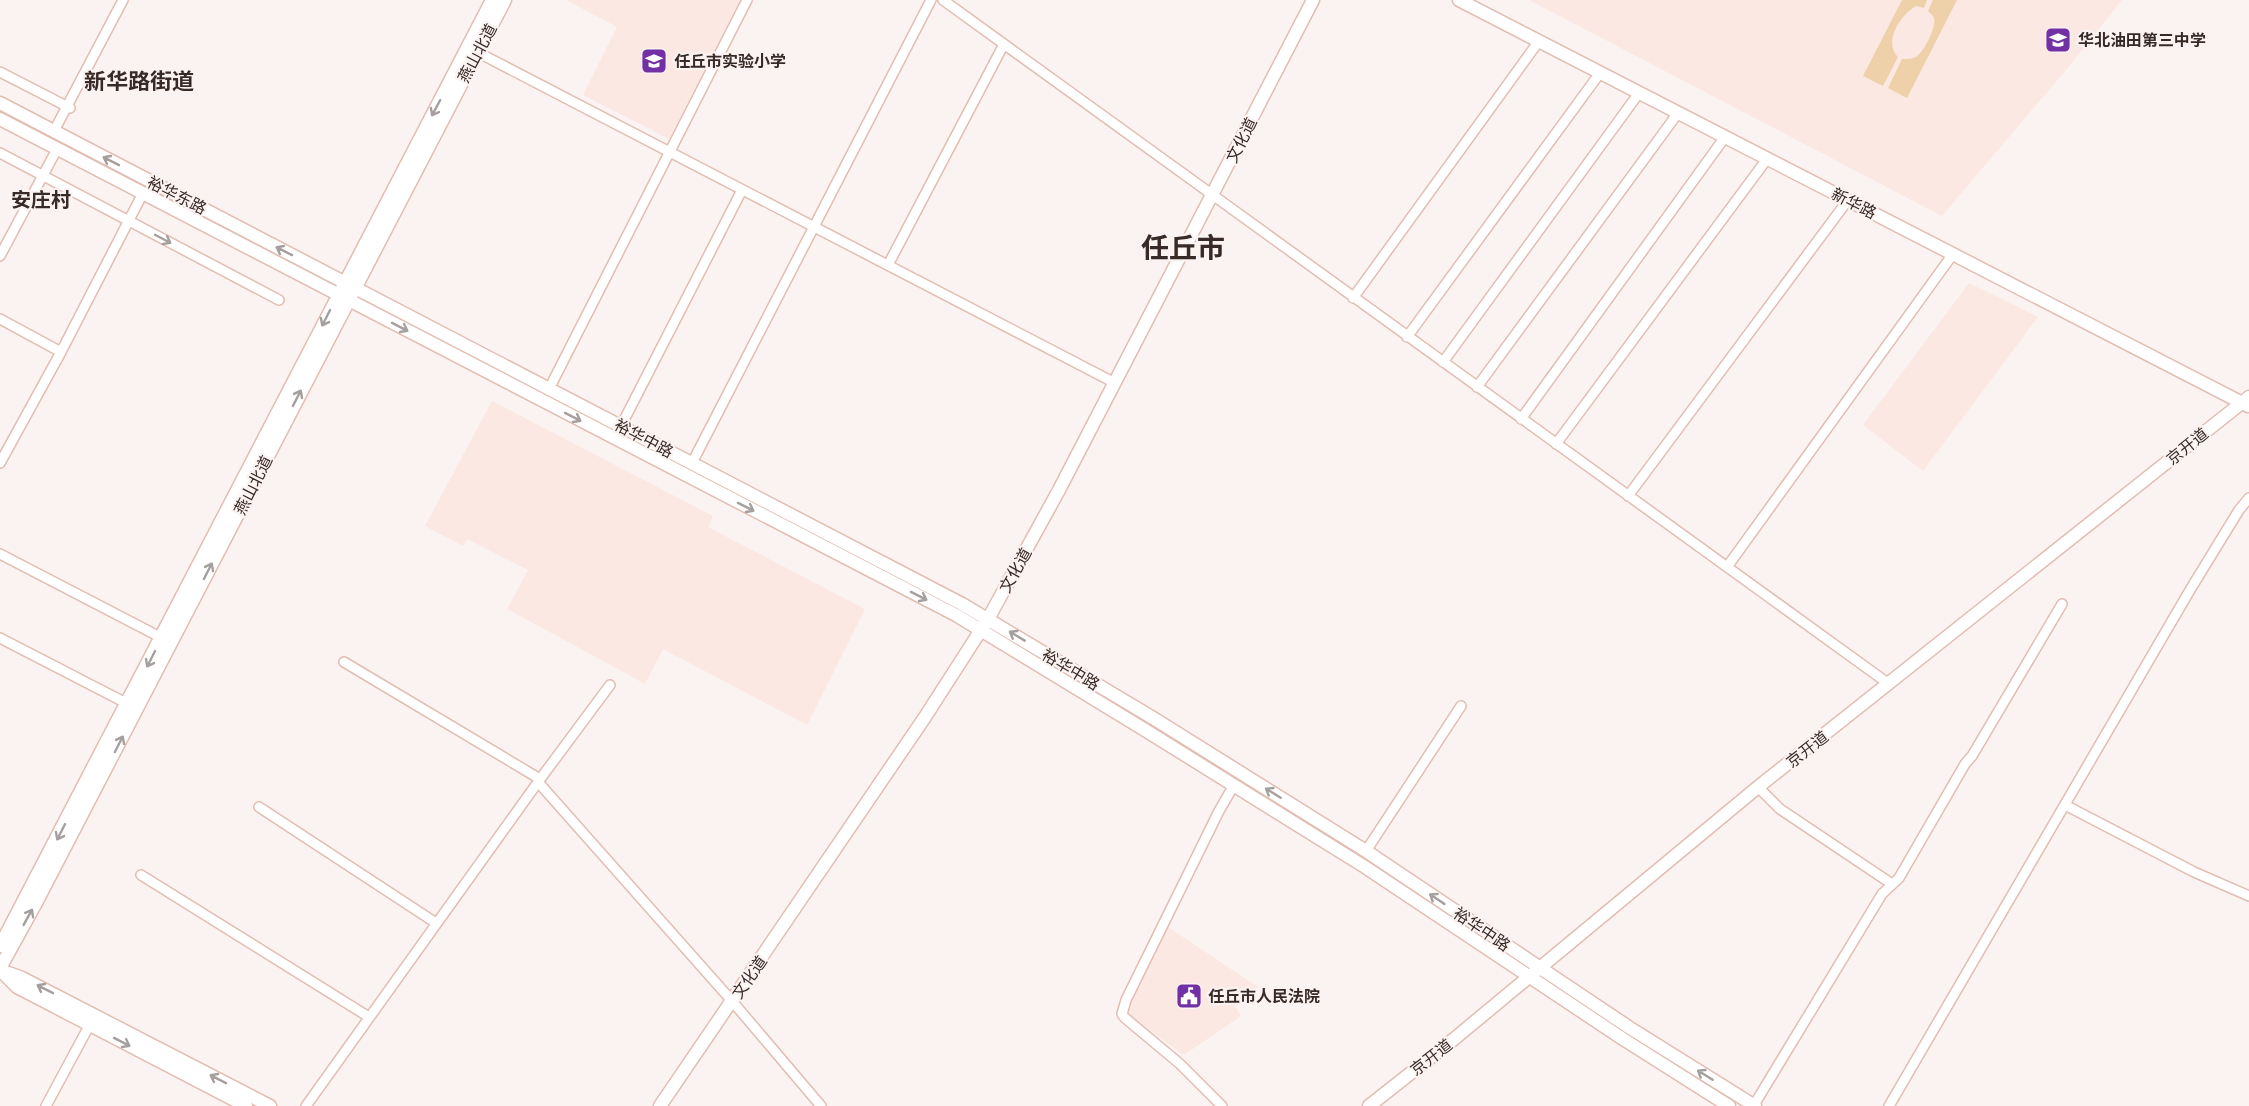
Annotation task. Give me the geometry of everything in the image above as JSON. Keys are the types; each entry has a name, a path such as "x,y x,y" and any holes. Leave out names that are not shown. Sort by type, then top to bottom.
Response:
{"main road":[{"name":"燕山北道","path":"350,285 492,0"},
{"name":"燕山北道","path":"0,946 343,298 505,0"},
{"name":"文化道","path":"660,1106 925,717 985,624 1059,490 1313,0"},
{"name":"新华路","path":"1459,0 2246,402"},
{"name":"裕华东路","path":"0,103 350,285"},
{"name":"裕华东路","path":"0,119 343,298"},
{"name":"裕华中路","path":"350,285 692,463 1162,724 1366,851 1630,1028 1754,1106"},
{"name":"燕山北道","path":"0,970 75,828 343,298"},
{"name":"裕华中路","path":"343,298 985,624 1365,867 1623,1040 1729,1106"},
{"name":"京开道","path":"1369,1106 1758,787 2246,402"},
{"path":"0,970 17,987 246,1106"},
{"path":"0,970 22,978 270,1106"}],"street":[{"path":"54,131 123,0"},
{"path":"549,389 747,0"},
{"path":"692,463 931,0"},
{"path":"943,0 1889,684"},
{"path":"1353,298 1539,41"},
{"path":"888,265 1004,44"},
{"path":"477,52 1115,383"},
{"path":"0,72 70,108"},
{"path":"1407,337 1600,73"},
{"path":"1443,363 1639,93"},
{"path":"1477,387 1678,113"},
{"path":"1521,418 1725,137"},
{"path":"0,256 57,149"},
{"path":"1,155 279,300"},
{"path":"1556,444 1767,159"},
{"path":"621,426 742,190"},
{"path":"0,463 61,352 143,193"},
{"path":"1628,496 1848,200"},
{"path":"1726,567 1953,254"},
{"path":"0,319 61,352"},
{"path":"1889,1106 2190,590 2239,510 2249,498"},
{"path":"0,554 162,638"},
{"path":"1754,1106 1882,894 1899,878 2062,604"},
{"path":"0,638 128,704"},
{"path":"344,662 539,780 821,1106"},
{"path":"306,1106 539,780 610,685"},
{"path":"1366,851 1461,706"},
{"path":"1222,1106 1180,1064 1122,1014 1126,1000 1234,785"},
{"path":"1758,787 1788,814 1892,884"},
{"path":"2065,805 2194,872 2249,896"},
{"path":"259,807 436,923"},
{"path":"141,875 369,1017"},
{"path":"46,1106 89,1026"}],"shaded area":[{"name":"任丘市实验小学","path":"566,0 740,0 669,139 583,95 617,27"},
{"path":"1529,0 2122,0 1942,216"},
{"path":"1902,0 1927,0 1924,8 1916,6 1910,10 1895,29 1892,44 1898,57 1883,86 1863,76"},
{"path":"1933,0 1957,0 1907,98 1888,88 1902,59 1916,57 1929,39 1934,27 1934,17 1928,11"},
{"path":"1969,283 2038,317 1923,471 1863,425"},
{"path":"492,401 713,516 708,527 865,609 807,725 663,649 645,684 507,609 528,570 467,539 463,546 425,526"},
{"name":"任丘市人民法院","path":"1165,925 1258,987 1235,1006 1241,1016 1184,1055 1125,1012"}],"place":[{"name":"华北油田第三中学","path":"2058,40"},
{"name":"任丘市实验小学","path":"654,61"},
{"name":"任丘市人民法院","path":"1189,996"}],"district":[{"name":"新华路街道","path":"139,81"},
{"name":"安庄村","path":"41,200"},
{"name":"任丘市","path":"1183,248"}]}
